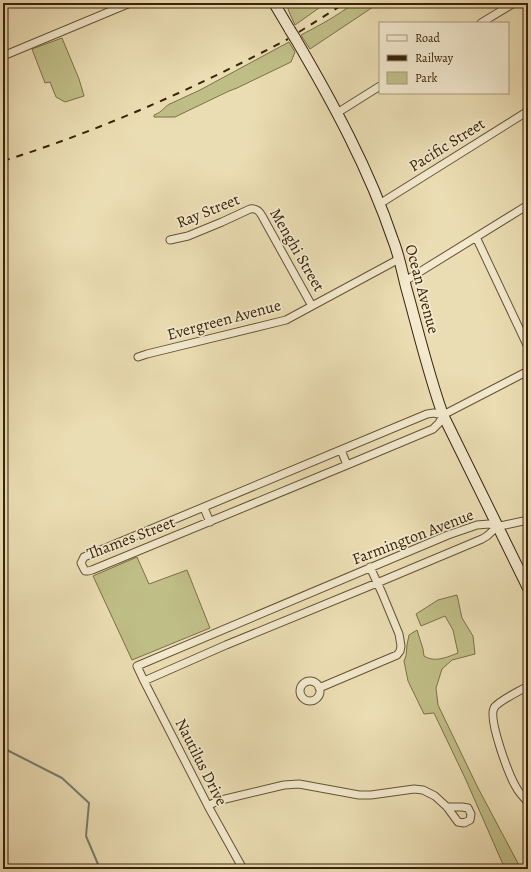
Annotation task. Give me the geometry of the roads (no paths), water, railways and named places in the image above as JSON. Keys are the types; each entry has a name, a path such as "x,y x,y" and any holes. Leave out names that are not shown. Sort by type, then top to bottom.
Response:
{"main road":[{"name":"Ocean Avenue","path":"274,3 293,34 354,145 380,203 399,259 432,382 443,415 528,588"}],"street":[{"path":"3,56 130,3"},
{"path":"483,22 514,3"},
{"path":"337,113 379,87"},
{"name":"Pacific Street","path":"380,203 528,111"},
{"path":"405,281 528,205"},
{"name":"Ray Street","path":"170,240 188,236 250,209 256,209"},
{"name":"Menghi Street","path":"256,209 262,216 312,306"},
{"path":"476,237 528,347"},
{"name":"Evergreen Avenue","path":"138,357 286,320 399,259"},
{"name":"Thames Street","path":"443,415 434,413 426,414 84,557 81,563 83,568 88,571 92,570 433,429 439,424 443,415 528,371"},
{"path":"341,450 348,465"},
{"path":"204,508 210,522"},
{"path":"498,526 528,520"},
{"name":"Farmington Avenue","path":"137,666 434,541 483,524 498,526"},
{"name":"Farmington Avenue","path":"144,681 226,644 482,539 498,526"},
{"path":"319,688 397,655 400,651 401,646 399,634 370,567"},
{"name":"Nautilus Drive","path":"137,666 208,806 243,869"},
{"path":"528,686 495,706 493,714 500,746 508,770 517,789 528,802"},
{"path":"208,806 217,801 284,785 299,784 359,795 424,790 435,796 448,808"}],"waterway":[{"path":"3,748 62,778 89,803 86,836 100,869"}],"railway":[{"path":"299,32 345,3"},
{"path":"3,161 76,136 184,91 288,39"}]}
